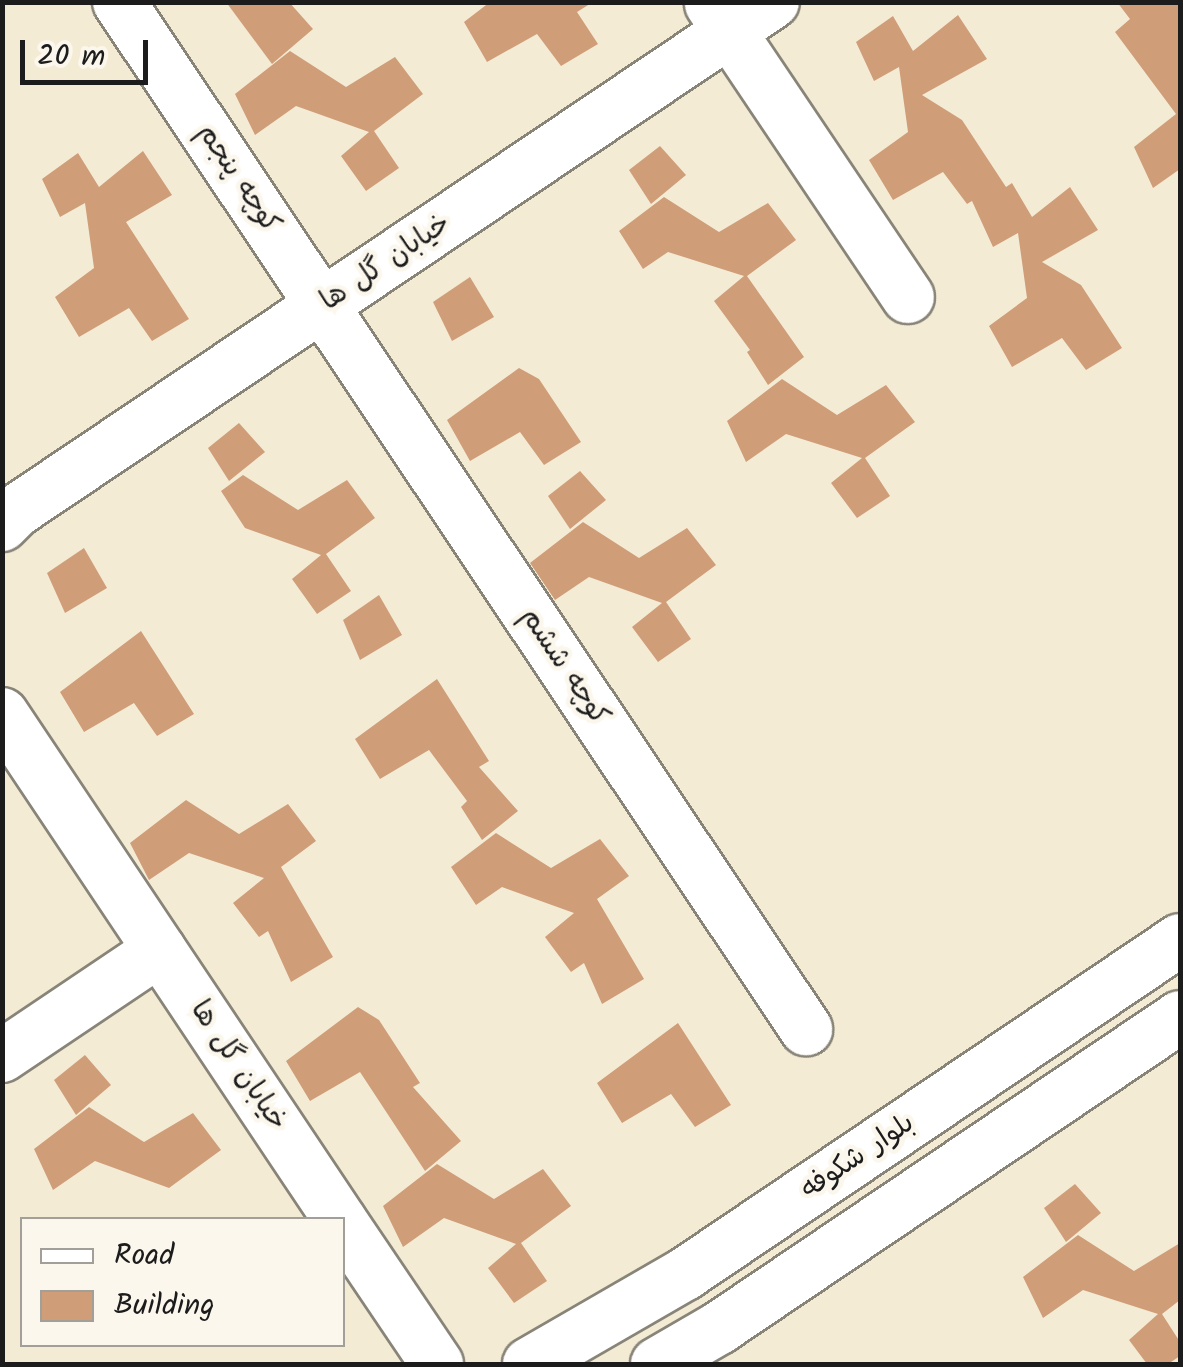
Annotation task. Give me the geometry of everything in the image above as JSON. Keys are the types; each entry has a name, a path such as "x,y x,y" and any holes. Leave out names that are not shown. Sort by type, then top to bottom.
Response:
{"street":[{"name":"کوچه پنجم","path":"120,2 322,306"},
{"name":"خیابان گل ها","path":"2,525 322,306 720,17 772,2"},
{"path":"720,17 908,297"},
{"name":"کوچه ششم","path":"322,306 806,1029"},
{"name":"خیابان گل ها","path":"2,714 339,1217"},
{"name":"بلوار شکوفه","path":"529,1364 685,1274 1180,940"},
{"path":"2,1056 160,950"},
{"path":"657,1364 719,1328 1180,1018"},
{"name":"خیابان گل ها","path":"345,1226 437,1364"}],"building":[{"path":"226,2 289,2 313,29 272,64"},
{"path":"490,2 593,2 577,12 598,44 561,66 537,34 487,62 464,22"},
{"path":"1117,2 1180,2 1180,169 1153,188 1134,147 1176,114 1115,32 1130,19"},
{"path":"958,15 987,59 922,95 962,120 1006,187 1012,183 1032,217 1070,187 1098,230 1042,262 1081,285 1122,348 1086,370 1062,338 1012,367 989,326 1027,298 1018,233 993,247 972,201 967,204 943,172 893,200 869,160 908,132 899,67 874,81 856,42 893,16 913,51"},
{"path":"290,51 346,87 395,57 423,94 374,131 399,168 366,191 341,156 369,132 296,106 255,135 235,94"},
{"path":"660,146 686,175 651,204 629,170"},
{"path":"143,151 172,195 126,222 189,319 152,341 129,308 79,337 55,297 94,268 85,203 60,217 42,179 78,153 99,187"},
{"path":"664,197 719,232 768,203 796,240 747,276 804,357 768,385 747,352 750,350 714,301 744,276 668,252 643,269 619,231"},
{"path":"470,277 494,317 452,341 433,302"},
{"path":"519,368 539,379 581,442 544,465 520,432 470,461 447,420"},
{"path":"782,379 837,415 886,385 915,422 865,458 890,496 857,518 831,483 862,458 786,434 746,462 727,421"},
{"path":"239,423 265,452 229,481 208,448"},
{"path":"580,471 606,500 570,529 548,496"},
{"path":"243,475 298,510 347,480 375,518 326,554 351,591 317,614 292,579 321,555 245,528 221,491"},
{"path":"583,522 639,558 687,528 716,565 666,602 691,639 658,662 632,627 662,603 589,577 555,600 530,563"},
{"path":"84,548 107,588 65,613 47,573"},
{"path":"379,595 402,635 360,660 343,620"},
{"path":"141,631 194,714 157,736 134,703 84,732 60,692"},
{"path":"437,679 489,761 479,767 518,811 482,840 461,807 467,801 429,750 380,779 355,739"},
{"path":"186,800 239,834 288,804 316,841 281,867 333,957 291,982 268,931 259,937 233,903 264,878 189,853 149,880 130,843"},
{"path":"496,833 551,868 600,839 629,876 597,899 644,979 602,1004 584,963 571,972 545,937 574,913 502,887 476,905 451,867"},
{"path":"358,1007 379,1020 420,1083 413,1087 461,1141 425,1171 360,1072 310,1101 286,1061"},
{"path":"678,1023 731,1105 695,1127 671,1094 622,1123 597,1083"},
{"path":"85,1055 111,1085 76,1115 54,1080"},
{"path":"89,1107 144,1142 193,1113 221,1150 169,1188 95,1161 53,1190 34,1149"},
{"path":"437,1164 494,1199 543,1169 571,1206 521,1243 547,1281 514,1303 488,1268 516,1244 444,1218 403,1247 383,1206"},
{"path":"1075,1184 1101,1213 1066,1242 1044,1208"},
{"path":"1078,1235 1134,1271 1180,1243 1180,1300 1162,1314 1180,1342 1180,1356 1168,1364 1147,1364 1129,1340 1158,1314 1083,1290 1043,1318 1023,1277"}]}
